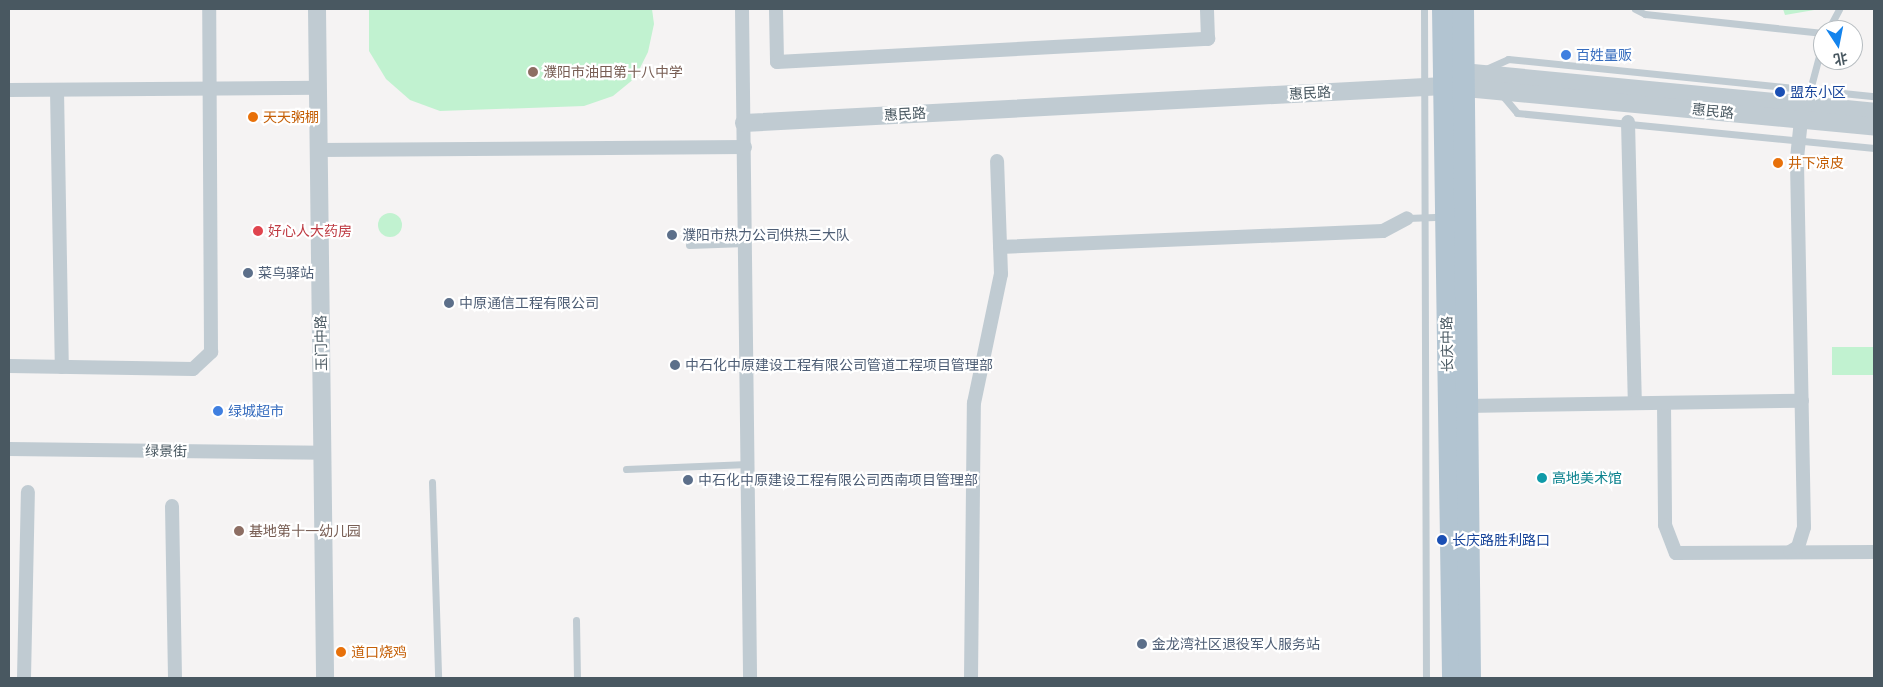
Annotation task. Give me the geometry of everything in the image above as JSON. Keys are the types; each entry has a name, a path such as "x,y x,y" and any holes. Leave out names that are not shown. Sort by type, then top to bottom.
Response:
{"main road":[{"name":"长庆中路","path":"1443,9 1453,79"},
{"name":"长庆中路","path":"1453,678 1445,217 1453,79 1463,9"},
{"name":"长庆中路","path":"1445,217 1466,406 1470,678"}],"street":[{"path":"9,366 193,369 211,352 209,9"},
{"name":"玉门中路","path":"317,9 325,678"},
{"path":"742,9 750,678"},
{"path":"776,9 777,62 1208,39 1207,9"},
{"name":"惠民路","path":"1453,79 1499,91 1805,105 1874,127"},
{"name":"惠民路","path":"744,123 1453,79 1805,105 1874,112"},
{"path":"9,90 318,88"},
{"path":"56,90 62,367"},
{"path":"1790,552 1798,547 1804,527 1798,140 1805,105"},
{"path":"1628,122 1635,402"},
{"path":"319,150 745,147"},
{"path":"971,678 974,403 1001,274 997,161"},
{"path":"1000,247 1383,231 1407,218"},
{"path":"1466,406 1802,401"},
{"path":"1664,403 1665,525 1676,553 1874,552"},
{"name":"绿景街","path":"9,449 323,453"},
{"path":"24,678 28,492"},
{"path":"172,506 174,678"}],"lane":[{"path":"1424,9 1453,79"},
{"path":"1635,9 1645,14 1813,32"},
{"path":"1815,70 1805,105 1874,96"},
{"path":"1499,91 1517,113 1628,122 1874,148"},
{"path":"1407,218 1445,217 1426,678"},
{"path":"689,245 746,243"},
{"path":"626,469 748,464"},
{"path":"432,482 438,678"},
{"path":"576,620 577,678"}],"green space":[{"path":"369,9 652,9 654,24 648,52 635,78 613,96 584,106 440,111 410,100 386,79 369,51"},
{"path":"1783,9 1820,9 1785,15"},
{"path":"390,213 398,217 402,225 398,233 390,237 382,233 378,225 382,217"},
{"path":"1832,347 1874,347 1874,375 1832,375"}],"place":[{"name":"百姓量贩","path":"1566,55"},
{"name":"濮阳市油田第十八中学","path":"533,72"},
{"name":"盟东小区","path":"1780,92"},
{"name":"天天粥棚","path":"253,117"},
{"name":"井下凉皮","path":"1778,163"},
{"name":"好心人大药房","path":"258,231"},
{"name":"濮阳市热力公司供热三大队","path":"672,235"},
{"name":"菜鸟驿站","path":"248,273"},
{"name":"中原通信工程有限公司","path":"449,303"},
{"name":"中石化中原建设工程有限公司管道工程项目管理部","path":"675,365"},
{"name":"绿城超市","path":"218,411"},
{"name":"高地美术馆","path":"1542,478"},
{"name":"中石化中原建设工程有限公司西南项目管理部","path":"688,480"},
{"name":"基地第十一幼儿园","path":"239,531"},
{"name":"长庆路胜利路口","path":"1442,540"},
{"name":"金龙湾社区退役军人服务站","path":"1142,644"},
{"name":"道口烧鸡","path":"341,652"}]}
